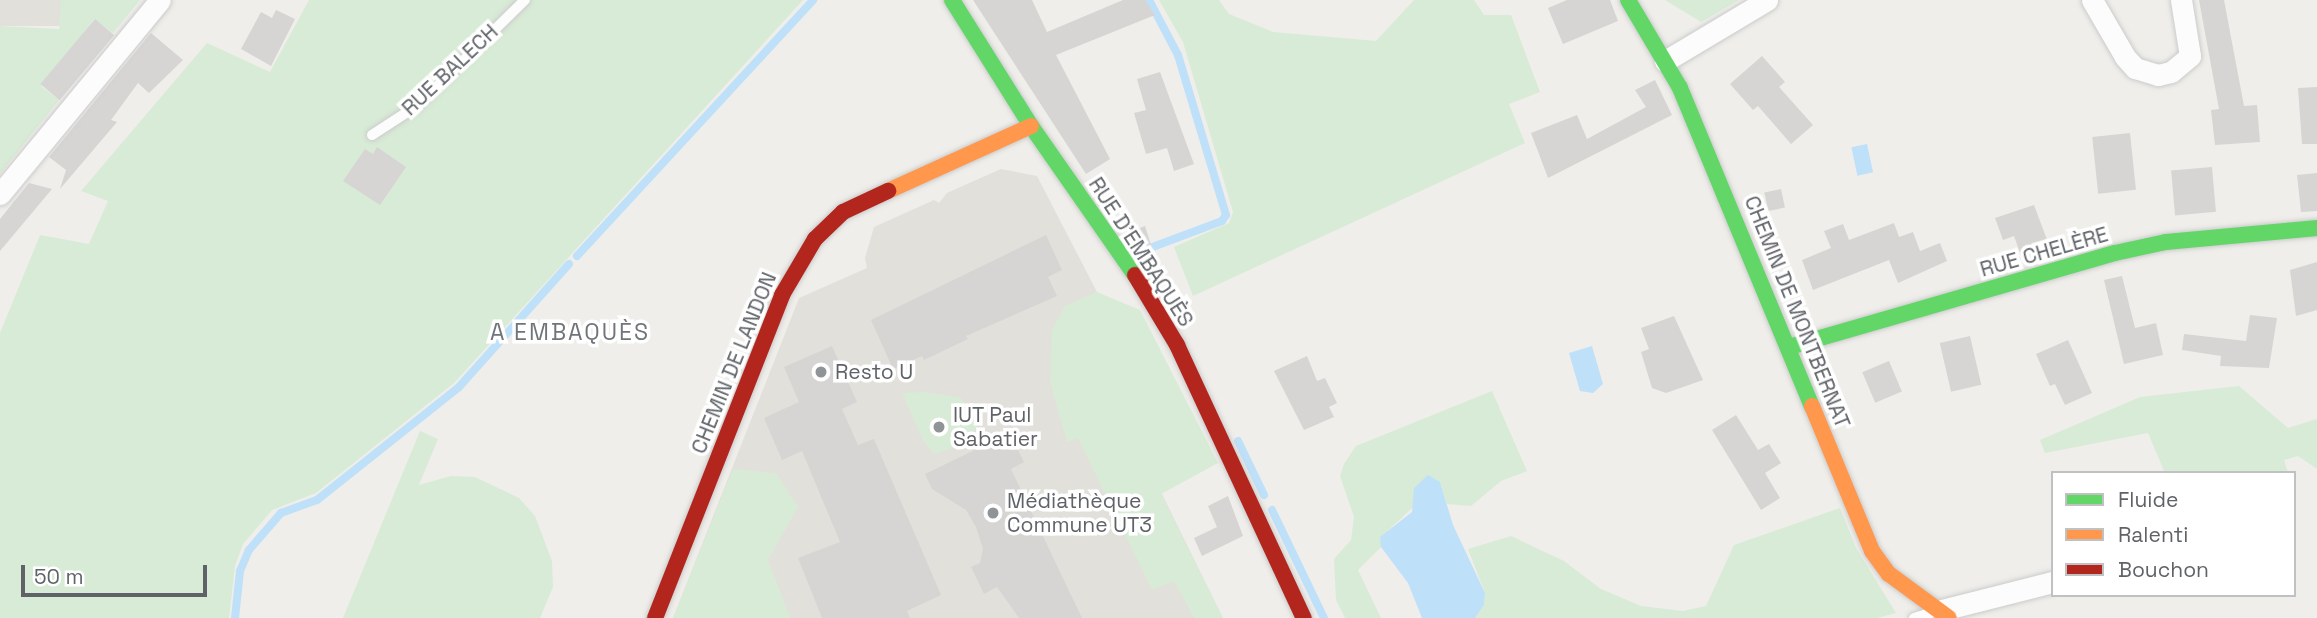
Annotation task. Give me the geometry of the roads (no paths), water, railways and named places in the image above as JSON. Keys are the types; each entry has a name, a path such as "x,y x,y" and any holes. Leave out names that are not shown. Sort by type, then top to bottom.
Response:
{"street":[{"path":"0,194 160,0"},
{"name":"RUE D'EMBAQUÈS","path":"951,0 1031,126 1161,316 1304,618"},
{"name":"CHEMIN DE MONTBERNAT","path":"1628,0 1681,88 1872,551 1889,573 1946,614"},
{"path":"1665,61 1768,0"},
{"path":"2092,0 2125,57 2135,68 2158,75 2171,72 2190,56 2181,0"},
{"name":"CHEMIN DE LANDON","path":"655,618 782,295 814,239 843,212 1031,126"},
{"name":"RUE CHELÈRE","path":"1789,347 2115,253 2188,240 2317,228"},
{"path":"1946,614 2051,583"}],"lane":[{"name":"RUE BALECH","path":"372,135 418,105 525,0"},
{"path":"1914,618 1946,614"}],"water":[{"path":"1867,144 1873,172 1857,176 1851,147"},
{"path":"1592,346 1603,384 1593,393 1580,391 1569,353"},
{"path":"1428,475 1440,482 1453,525 1485,593 1484,605 1475,618 1422,618 1408,583 1381,547 1380,537 1412,512 1414,488"}],"waterway":[{"path":"577,256 813,0"},
{"path":"1149,0 1178,55 1226,215 1222,221 1139,252 1156,277"},
{"path":"235,618 240,571 249,550 281,513 317,500 459,387 569,264"},
{"path":"1166,293 1177,315"},
{"path":"1238,441 1264,495"},
{"path":"1272,510 1324,618"}],"place":[{"name":"Resto U","path":"821,372"},
{"name":"IUT Paul Sabatier","path":"939,427"},
{"name":"Médiathèque Commune UT3","path":"993,513"}],"district":[{"name":"A EMBAQUÈS","path":"570,332"}]}
